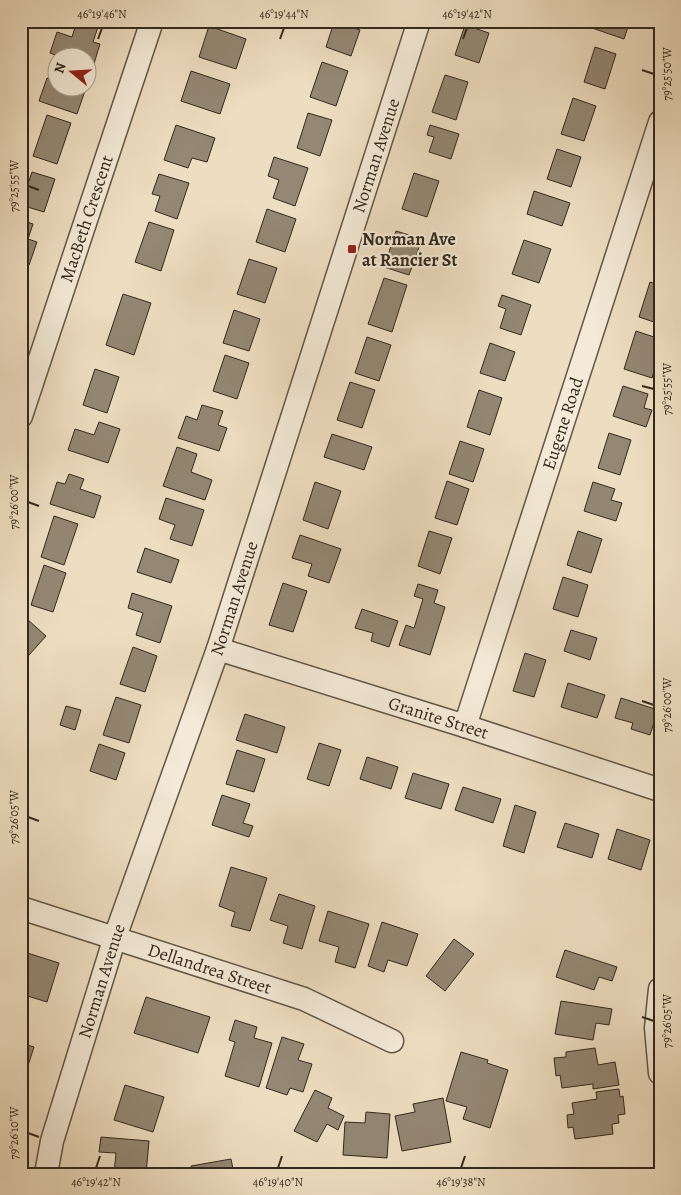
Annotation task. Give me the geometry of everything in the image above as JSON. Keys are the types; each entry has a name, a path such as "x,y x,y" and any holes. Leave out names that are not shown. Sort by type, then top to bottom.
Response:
{"street":[{"name":"MacBeth Crescent","path":"21,416 152,21"},
{"name":"Norman Avenue","path":"46,1174 52,1141 115,937 218,649 419,21"},
{"name":"Eugene Road","path":"465,726 660,122"},
{"name":"Granite Street","path":"218,649 465,726 660,790"},
{"name":"Dellandrea Street","path":"21,908 304,999 392,1041"},
{"path":"660,989 656,1028 660,1073"}],"building":[{"path":"77,21 98,27 93,42 100,44 98,51 98,48 52,48 57,32 72,37"},
{"path":"591,21 630,21 624,39 589,27"},
{"path":"334,22 360,30 351,56 326,47"},
{"path":"465,25 489,33 479,63 455,55"},
{"path":"209,26 246,39 236,69 199,57"},
{"path":"595,47 616,54 605,89 584,82"},
{"path":"322,62 348,71 336,106 310,97"},
{"path":"191,71 230,84 220,114 181,101"},
{"path":"445,75 468,82 456,120 432,112"},
{"path":"47,78 48,98 83,98 77,114 39,101"},
{"path":"573,98 596,106 584,141 561,134"},
{"path":"308,113 332,120 320,156 297,148"},
{"path":"47,115 71,123 57,164 33,156"},
{"path":"176,125 215,138 207,162 192,158 188,168 164,160"},
{"path":"430,125 459,134 451,159 429,152 434,137 427,135"},
{"path":"557,149 581,157 571,187 547,179"},
{"path":"274,157 308,168 295,206 273,198 279,180 268,176"},
{"path":"32,172 55,179 44,212 21,205 21,179 29,181"},
{"path":"414,173 439,181 427,217 402,209"},
{"path":"159,174 189,183 177,219 155,211 160,196 152,194"},
{"path":"534,191 570,203 562,226 527,214"},
{"path":"267,209 296,219 285,252 256,242"},
{"path":"21,220 33,224 28,239 37,242 29,265 21,263"},
{"path":"149,222 174,230 161,271 135,262"},
{"path":"396,231 422,239 409,275 384,267"},
{"path":"524,240 551,249 539,283 512,274"},
{"path":"249,259 277,268 265,303 237,294"},
{"path":"384,278 407,285 392,332 368,324"},
{"path":"650,282 660,285 660,324 639,317"},
{"path":"123,294 151,303 134,355 106,345"},
{"path":"502,295 531,305 521,335 500,328 506,309 498,306"},
{"path":"234,310 260,319 249,351 223,343"},
{"path":"636,331 660,339 660,352 652,378 624,369"},
{"path":"367,337 391,345 379,381 355,373"},
{"path":"490,343 515,352 505,381 480,373"},
{"path":"225,355 249,363 237,399 213,391"},
{"path":"95,369 119,377 107,413 83,405"},
{"path":"350,382 375,390 362,428 337,420"},
{"path":"623,386 648,394 644,408 652,410 646,427 613,416"},
{"path":"479,390 502,398 490,435 467,427"},
{"path":"202,405 223,411 218,425 227,428 219,451 178,438 186,416 197,420"},
{"path":"99,422 120,429 108,463 68,450 75,429 94,435"},
{"path":"609,433 631,440 620,475 598,468"},
{"path":"332,434 372,447 364,470 324,457"},
{"path":"460,441 484,449 473,482 449,474"},
{"path":"177,447 197,454 191,472 212,480 205,500 163,486"},
{"path":"69,474 84,479 80,489 101,496 94,518 50,504 57,482 65,484"},
{"path":"447,481 469,489 457,525 435,518"},
{"path":"315,482 341,491 328,529 303,520"},
{"path":"593,482 615,489 611,500 622,503 616,521 584,511"},
{"path":"166,498 204,510 192,546 170,539 175,525 159,519"},
{"path":"54,516 78,524 64,565 41,557"},
{"path":"429,531 452,538 440,574 418,566"},
{"path":"578,531 602,539 591,573 567,565"},
{"path":"300,535 341,549 329,583 308,576 312,564 292,558"},
{"path":"145,548 179,560 171,583 137,572"},
{"path":"44,565 66,573 53,612 31,605"},
{"path":"563,577 588,585 578,617 553,609"},
{"path":"283,583 307,591 293,632 269,625"},
{"path":"418,584 438,590 434,603 445,607 430,655 399,645 406,625 414,628 423,599 414,596"},
{"path":"132,593 172,606 160,643 136,635 143,613 128,608"},
{"path":"362,609 398,621 389,647 371,641 373,633 355,628"},
{"path":"27,619 46,636 21,664 21,626"},
{"path":"571,630 597,638 590,660 564,651"},
{"path":"133,647 157,656 145,692 120,684"},
{"path":"525,653 546,660 534,697 513,691"},
{"path":"568,683 605,695 597,718 561,707"},
{"path":"116,697 141,705 129,743 103,735"},
{"path":"621,698 658,710 650,735 631,729 633,723 615,718"},
{"path":"66,706 81,710 75,730 60,725"},
{"path":"245,714 285,727 277,753 236,740"},
{"path":"319,743 341,750 329,786 307,779"},
{"path":"99,744 125,753 116,780 90,771"},
{"path":"237,750 265,759 254,792 226,784"},
{"path":"367,757 398,767 391,789 360,779"},
{"path":"413,773 449,784 441,809 405,798"},
{"path":"463,787 501,799 493,823 455,810"},
{"path":"222,795 250,804 243,823 253,826 249,837 212,825"},
{"path":"515,805 536,812 524,853 503,846"},
{"path":"565,823 599,834 592,858 557,847"},
{"path":"617,829 650,840 641,870 608,859"},
{"path":"231,867 267,878 250,931 231,926 235,912 219,906"},
{"path":"279,894 315,906 302,949 283,943 288,926 270,920"},
{"path":"328,911 369,924 355,968 335,962 339,947 319,941"},
{"path":"382,922 418,934 407,966 388,960 384,972 368,966"},
{"path":"454,939 474,954 445,991 426,976"},
{"path":"565,950 617,967 612,981 599,977 594,990 556,977"},
{"path":"21,951 59,963 47,1002 21,994"},
{"path":"146,997 210,1017 198,1053 134,1033"},
{"path":"561,1001 612,1009 609,1025 596,1023 593,1040 555,1034"},
{"path":"235,1020 257,1027 254,1038 272,1043 259,1087 225,1076 235,1042 229,1040"},
{"path":"282,1037 304,1044 298,1060 312,1064 303,1092 290,1088 287,1095 266,1088"},
{"path":"21,1043 34,1047 24,1078 21,1078"},
{"path":"595,1048 598,1065 615,1062 619,1085 593,1089 593,1084 562,1088 560,1075 556,1076 554,1058 566,1057 566,1052"},
{"path":"461,1052 488,1060 487,1063 508,1070 490,1128 463,1119 467,1107 446,1101"},
{"path":"125,1085 164,1097 153,1132 114,1120"},
{"path":"619,1089 620,1097 623,1096 625,1114 618,1115 619,1123 612,1124 613,1134 575,1139 573,1127 568,1128 567,1115 574,1114 572,1103 597,1099 596,1092"},
{"path":"315,1090 332,1098 328,1108 344,1116 338,1130 327,1124 317,1142 294,1131"},
{"path":"443,1098 451,1142 402,1151 395,1116 415,1112 413,1104"},
{"path":"366,1112 390,1114 387,1158 343,1155 345,1122 365,1123"},
{"path":"101,1137 149,1141 146,1174 114,1173 116,1153 99,1152"},
{"path":"231,1159 234,1174 192,1174 191,1166"}],"place":[{"name":"Norman Ave at Rancier St","path":"352,249"}]}
